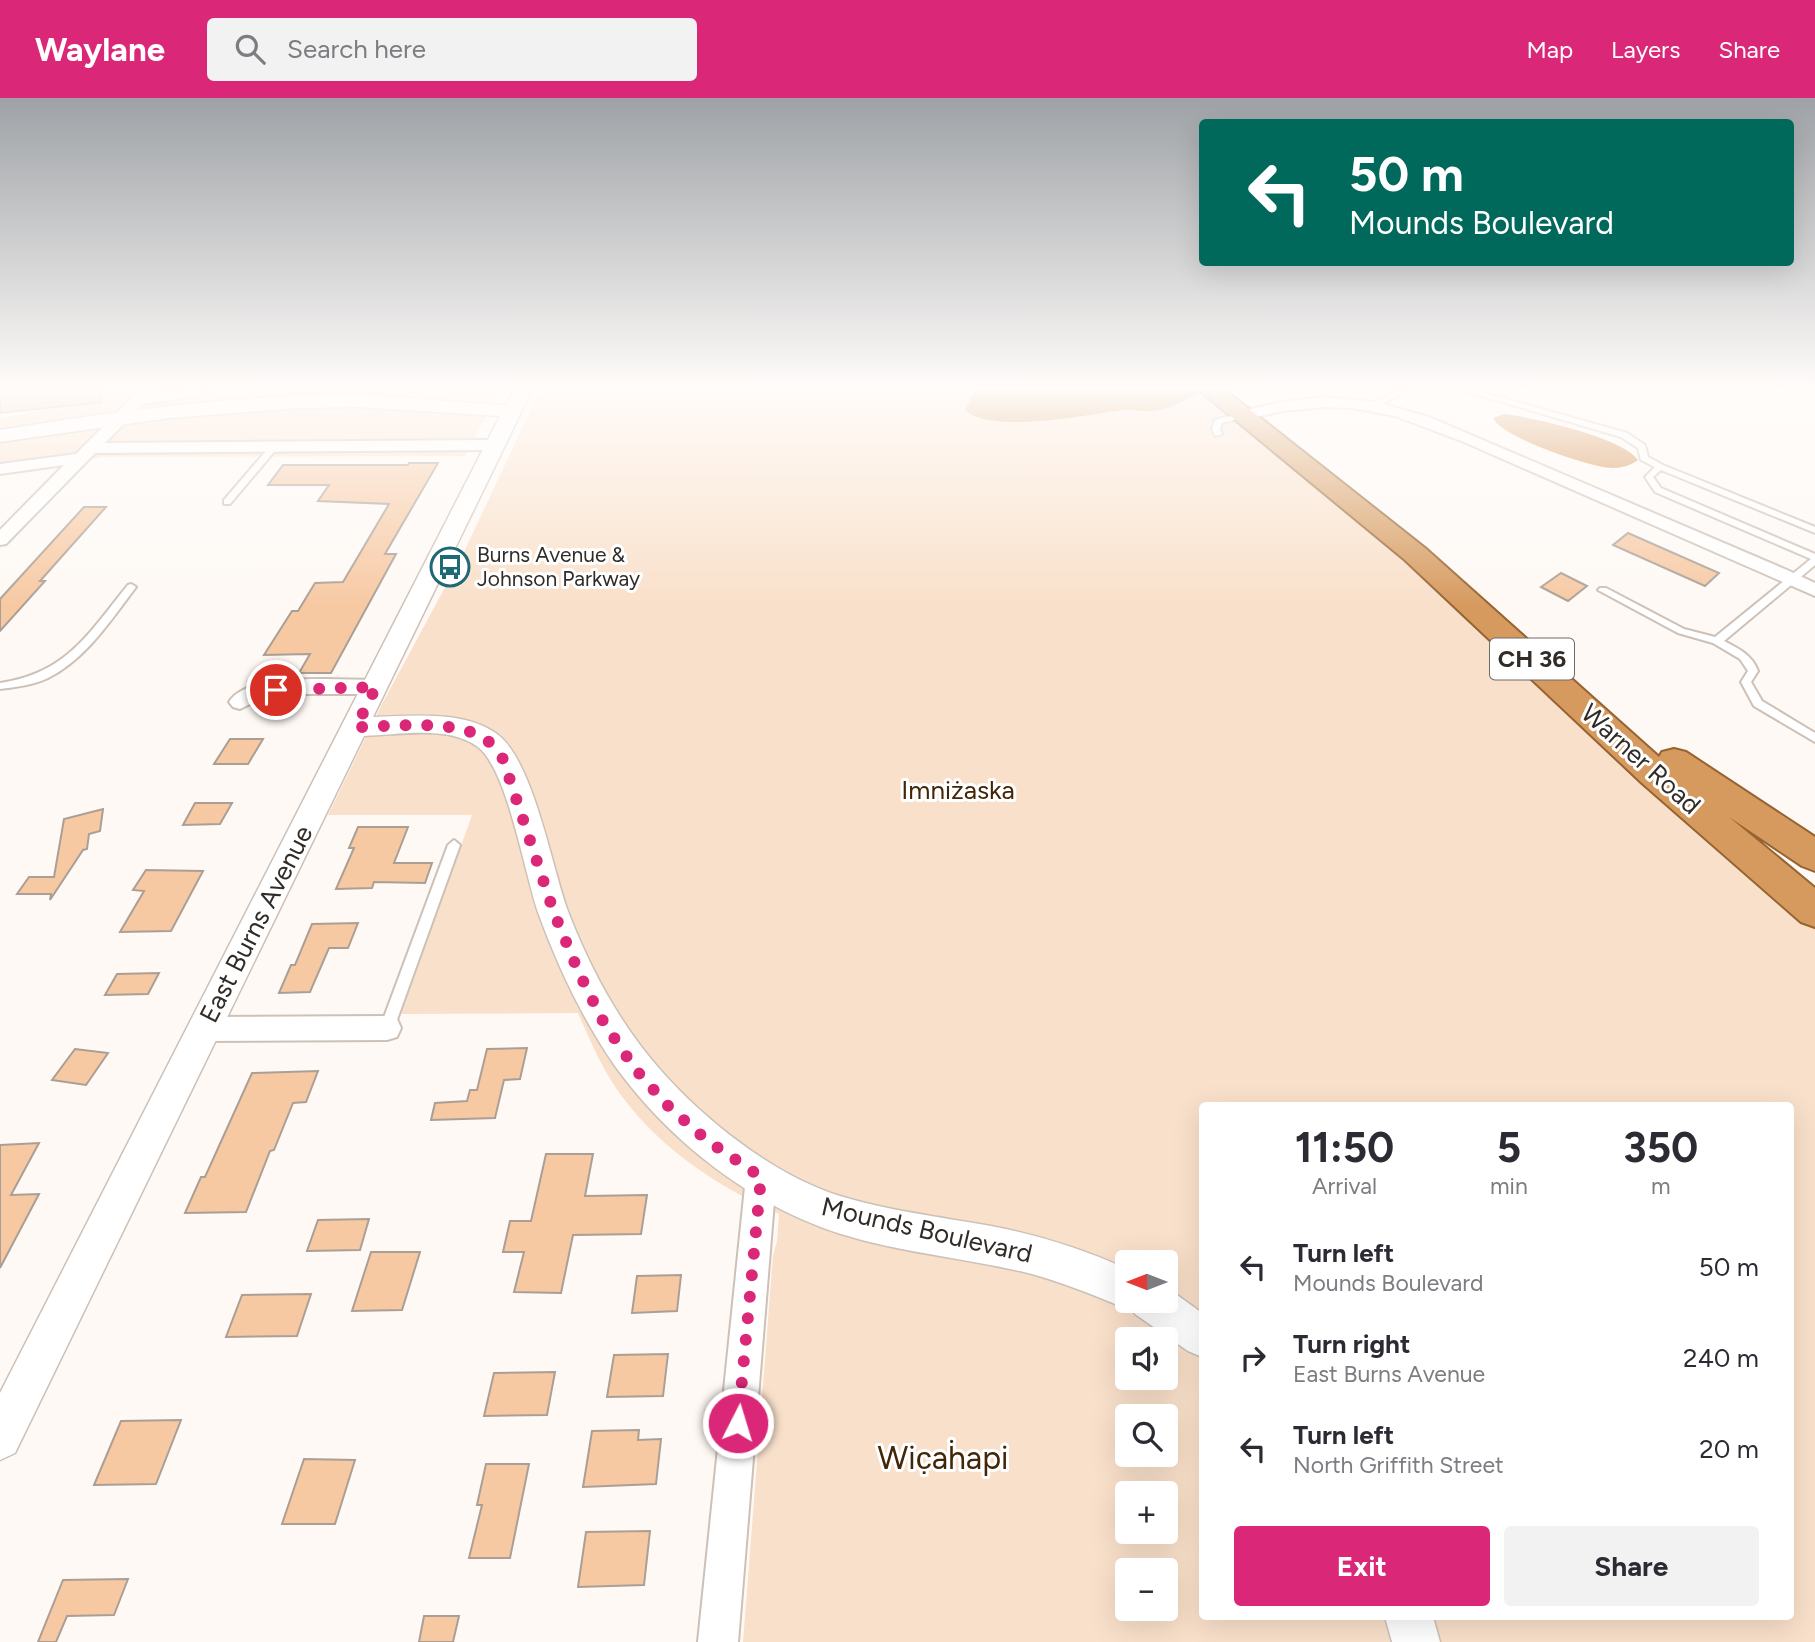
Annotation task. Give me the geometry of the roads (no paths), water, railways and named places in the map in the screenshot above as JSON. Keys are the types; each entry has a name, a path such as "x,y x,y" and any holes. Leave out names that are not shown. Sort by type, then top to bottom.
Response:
{"highway":[{"name":"Warner Road","path":"1302,462 1415,554 1655,774 1815,911"},
{"name":"Warner Road","path":"1314,462 1420,533 1674,761 1815,876"},
{"path":"1674,761 1815,856"}],"street":[{"path":"0,469 38,462"},
{"path":"0,540 78,462"},
{"name":"East Burns Avenue","path":"0,1438 487,462"},
{"path":"1521,462 1815,590"},
{"path":"240,702 246,696 276,690 376,687"},
{"name":"Mounds Boulevard","path":"356,727 457,728 488,741 503,759 510,774 554,913 604,1023 636,1070 669,1107 708,1141 761,1177 817,1207 855,1219 1047,1257 1115,1284"},
{"path":"203,1029 387,1028"},
{"path":"718,1642 761,1177"},
{"path":"1168,1313 1199,1335"},
{"path":"1410,1620 1416,1642"}],"lane":[{"path":"227,502 261,462"},
{"path":"1651,462 1815,530"},
{"path":"1660,467 1649,477 1658,490 1815,559 1717,641"},
{"path":"0,686 29,683 58,670 76,653 131,587"},
{"path":"1603,590 1681,631 1717,641 1746,658 1753,671 1746,682 1758,704 1815,738"},
{"path":"387,1028 454,845"}],"place":[{"name":"Burns Avenue & Johnson Parkway","path":"450,567"}],"park label":[{"name":"Imniżaska","path":"958,790"},
{"name":"Wic̣aḣapi","path":"943,1458"}]}
